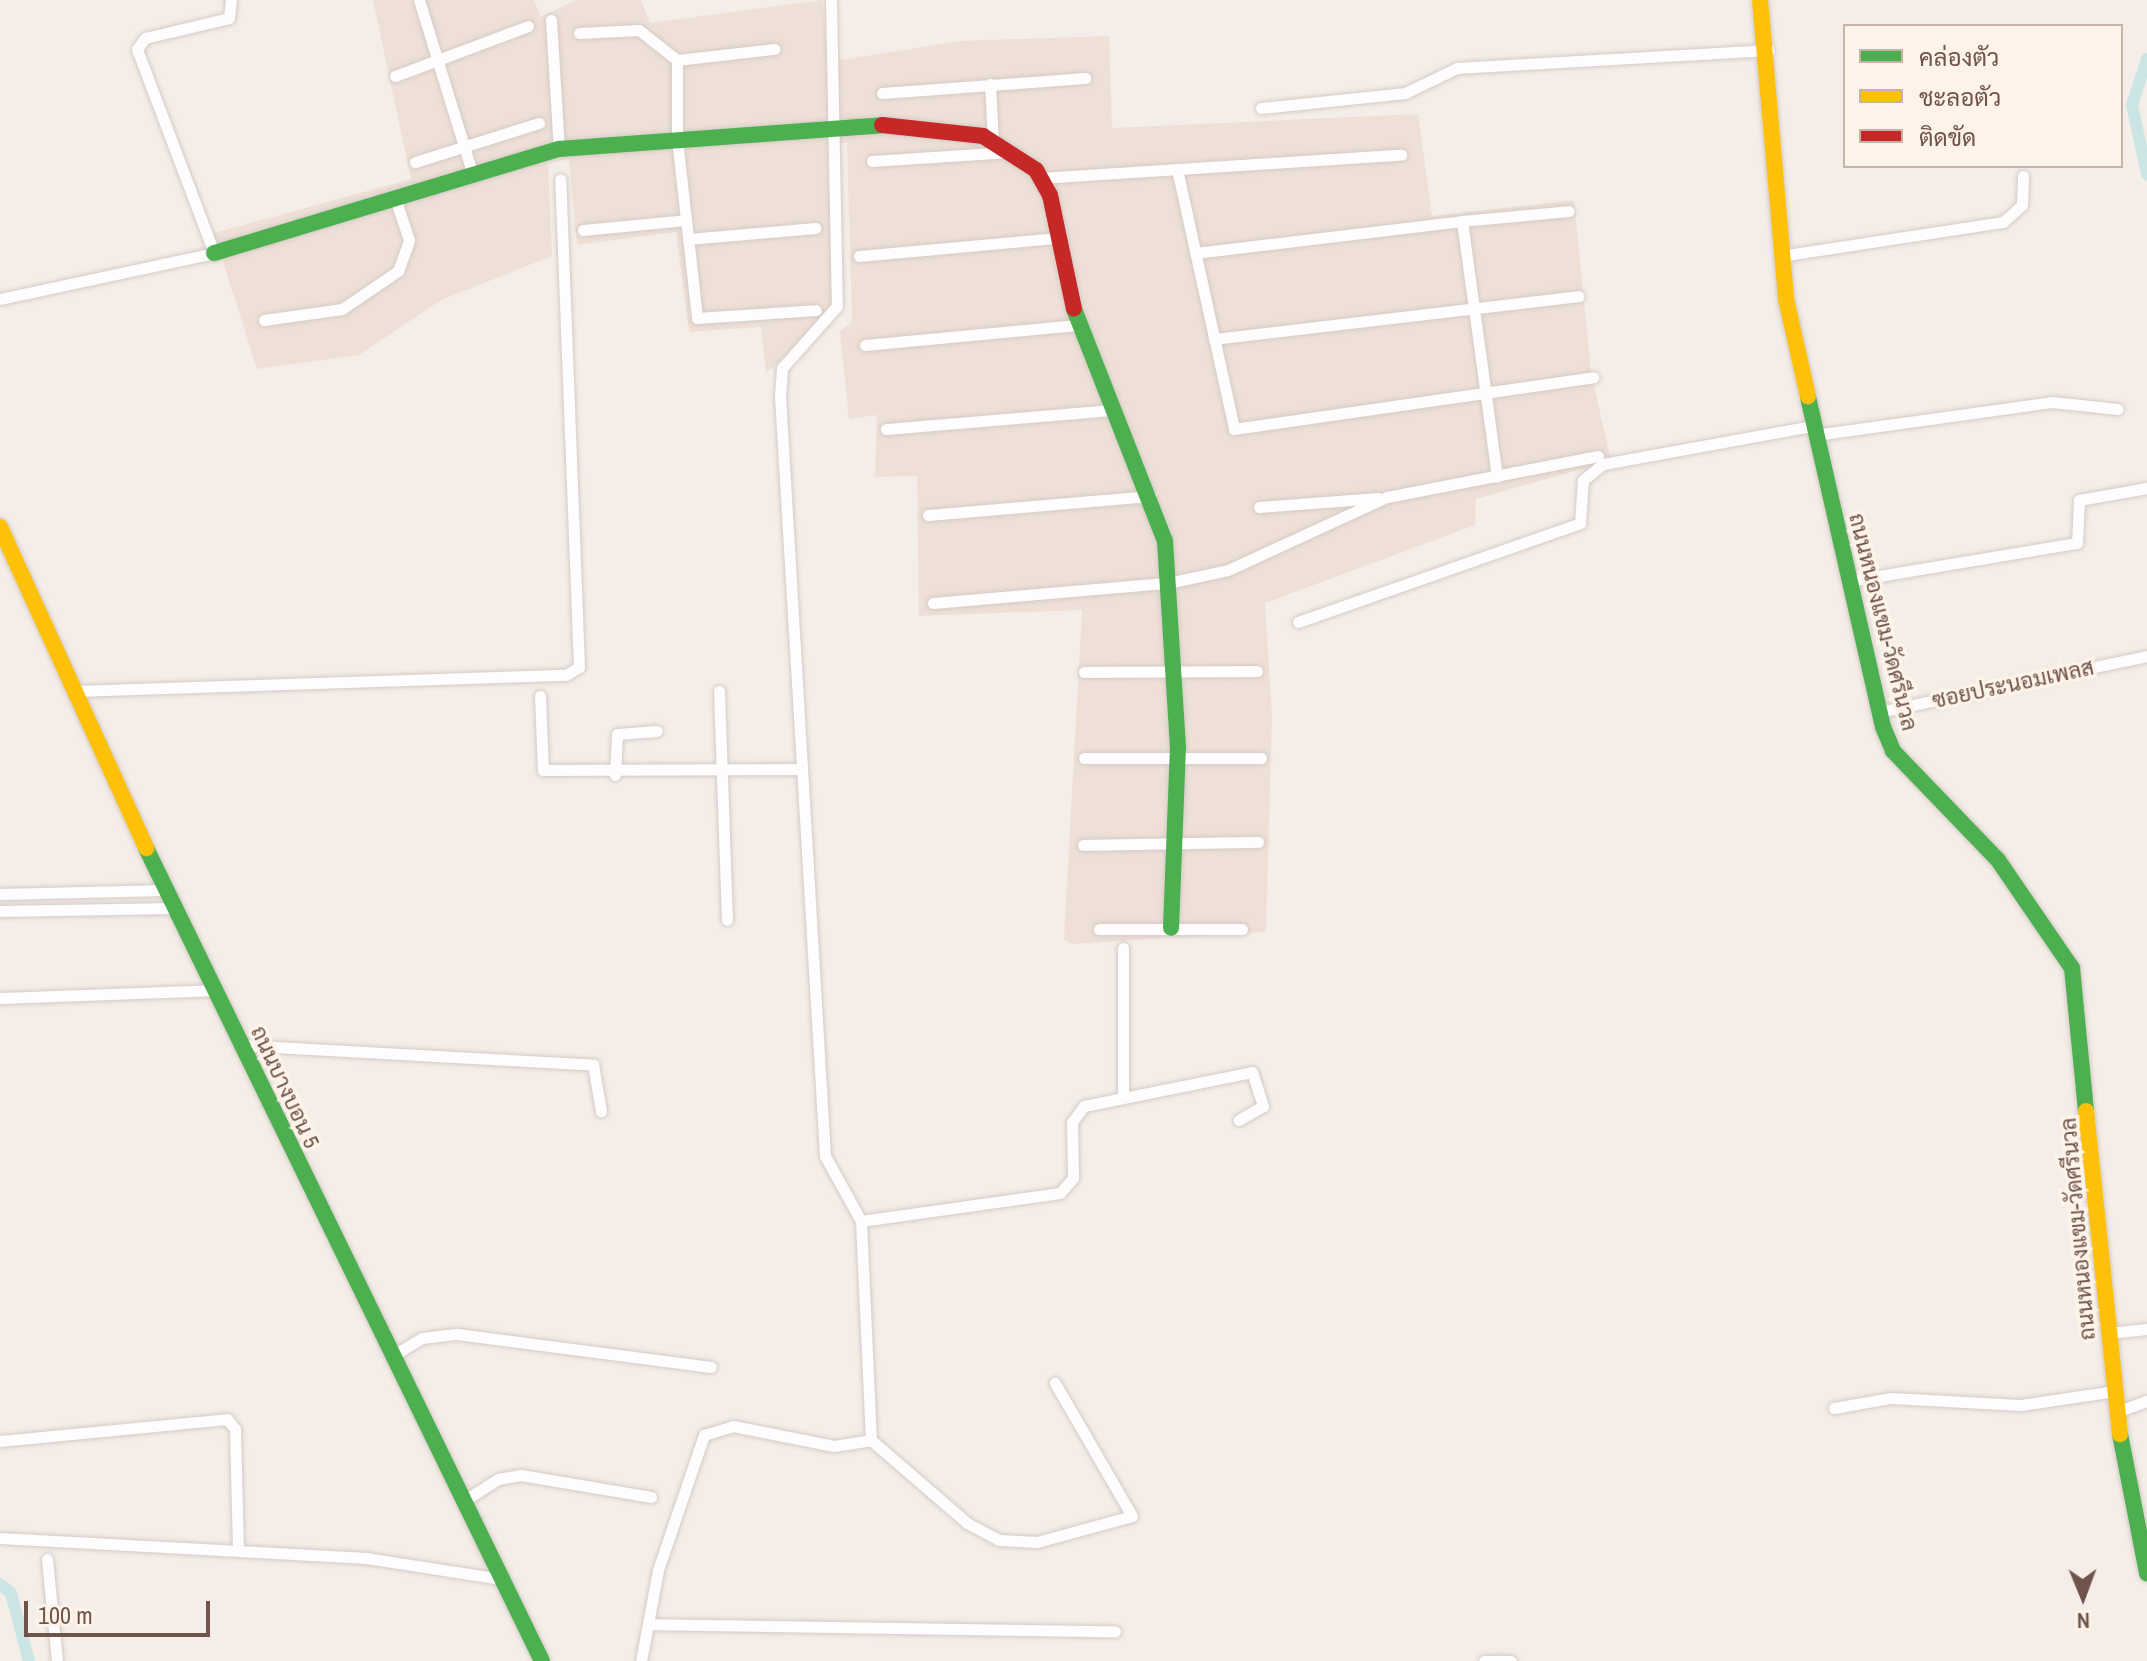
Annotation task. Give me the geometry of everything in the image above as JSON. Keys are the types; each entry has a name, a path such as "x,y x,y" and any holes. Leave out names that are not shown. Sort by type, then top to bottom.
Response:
{"street":[{"path":"214,253 137,49 145,38 229,18 231,0"},
{"path":"419,0 473,175"},
{"path":"831,0 837,306 782,368 779,382 825,1156 861,1227 871,1440"},
{"name":"ถนนหนองแขม-วัดศรีนวล","path":"1760,0 1768,50 1780,256 1814,431 1879,712 1893,751 1998,860 2072,968 2116,1412 2140,1512 2147,1573"},
{"path":"551,20 559,149"},
{"path":"395,76 528,26"},
{"path":"579,33 639,30 677,60 774,49"},
{"path":"1261,108 1405,93 1457,68 1768,50"},
{"path":"677,60 677,139 697,318 816,310"},
{"path":"882,93 1085,78"},
{"path":"990,84 993,142"},
{"path":"415,162 539,123"},
{"path":"0,299 214,253 559,149 677,139 835,132 913,123 993,142 1041,178 1077,325 1150,496 1165,541 1177,758 1171,928"},
{"path":"872,161 1010,152"},
{"path":"1041,178 1401,155"},
{"path":"1177,169 1234,429 1593,377"},
{"path":"1780,256 2003,222 2022,205 2023,176"},
{"path":"75,691 540,687 579,667 582,651 560,179"},
{"path":"264,320 342,309 398,271 409,240 395,198"},
{"path":"1195,253 1569,211"},
{"path":"583,230 686,220"},
{"path":"1462,221 1497,477"},
{"path":"688,239 816,228"},
{"path":"859,256 1055,238"},
{"path":"1214,339 1578,296"},
{"path":"865,345 1077,325"},
{"path":"1298,622 1569,529 1584,517 1583,480 1603,464 1814,431 2052,402 2118,409"},
{"path":"886,429 1112,410"},
{"path":"1259,507 1387,497 1598,456"},
{"path":"1849,581 2077,543 2079,500 2147,488"},
{"path":"928,515 1150,496"},
{"path":"933,603 1168,583 1228,570 1387,497"},
{"name":"ถนนบางบอน 5","path":"0,527 173,908 542,1661"},
{"name":"ซอยประนอมเพลส","path":"1879,712 2147,656"},
{"path":"1084,672 1257,671"},
{"path":"540,687 543,770 615,775 801,769"},
{"path":"719,691 727,920"},
{"path":"615,775 617,734 657,731"},
{"path":"1084,758 1261,758"},
{"path":"1083,845 1258,842"},
{"path":"0,894 165,890"},
{"path":"23,894 24,910"},
{"path":"0,911 173,908"},
{"path":"1099,929 1242,929"},
{"path":"1123,948 1123,1097"},
{"path":"0,998 214,990"},
{"path":"240,1045 593,1065 601,1111"},
{"path":"861,1227 1060,1193 1073,1178 1077,1111 1123,1097 1252,1072 1263,1106 1239,1120"},
{"path":"2109,1333 2147,1329"},
{"path":"392,1356 422,1338 457,1334 711,1367"},
{"path":"641,1661 668,1537 711,1429 733,1426 834,1446 871,1440 999,1540 1037,1542 1132,1516 1055,1383"},
{"path":"1834,1408 1891,1398 2021,1405 2115,1391"},
{"path":"2116,1412 2147,1401"},
{"path":"0,1441 227,1419 235,1429 238,1550"},
{"path":"462,1502 498,1479 521,1475 651,1497"},
{"path":"0,1538 366,1558 501,1579"},
{"path":"47,1559 57,1661"},
{"path":"648,1624 1115,1631"},
{"path":"1484,1661 1511,1661"}],"shaded area":[{"path":"373,0 534,0 541,17 576,0 641,0 650,23 822,0 828,62 961,41 1109,36 1112,128 1418,114 1432,216 1574,200 1591,372 1611,461 1476,499 1475,525 1265,603 1272,716 1266,932 1072,944 1064,939 1082,610 919,616 917,476 875,477 877,415 849,419 840,331 852,321 847,143 827,144 833,315 766,373 761,327 689,332 676,232 577,245 569,159 548,162 552,256 441,300 359,355 257,369 214,233 411,179"}],"waterway":[{"path":"2147,59 2132,105 2147,174"},
{"path":"0,1584 11,1593 29,1661"}],"traffic: fast":[{"path":"214,253 559,149 882,125"},
{"path":"1074,309 1165,541 1178,746 1171,928"},
{"path":"1808,397 1883,727 1893,751 1998,860 2072,968 2086,1111"},
{"path":"146,848 542,1661"},
{"path":"2120,1434 2147,1573"}],"traffic: slow":[{"path":"1760,0 1786,299 1808,397"},
{"path":"0,527 146,848"},
{"path":"2086,1111 2120,1434"}],"traffic: jam":[{"path":"882,125 983,136 1036,170 1050,195 1074,309"}]}
